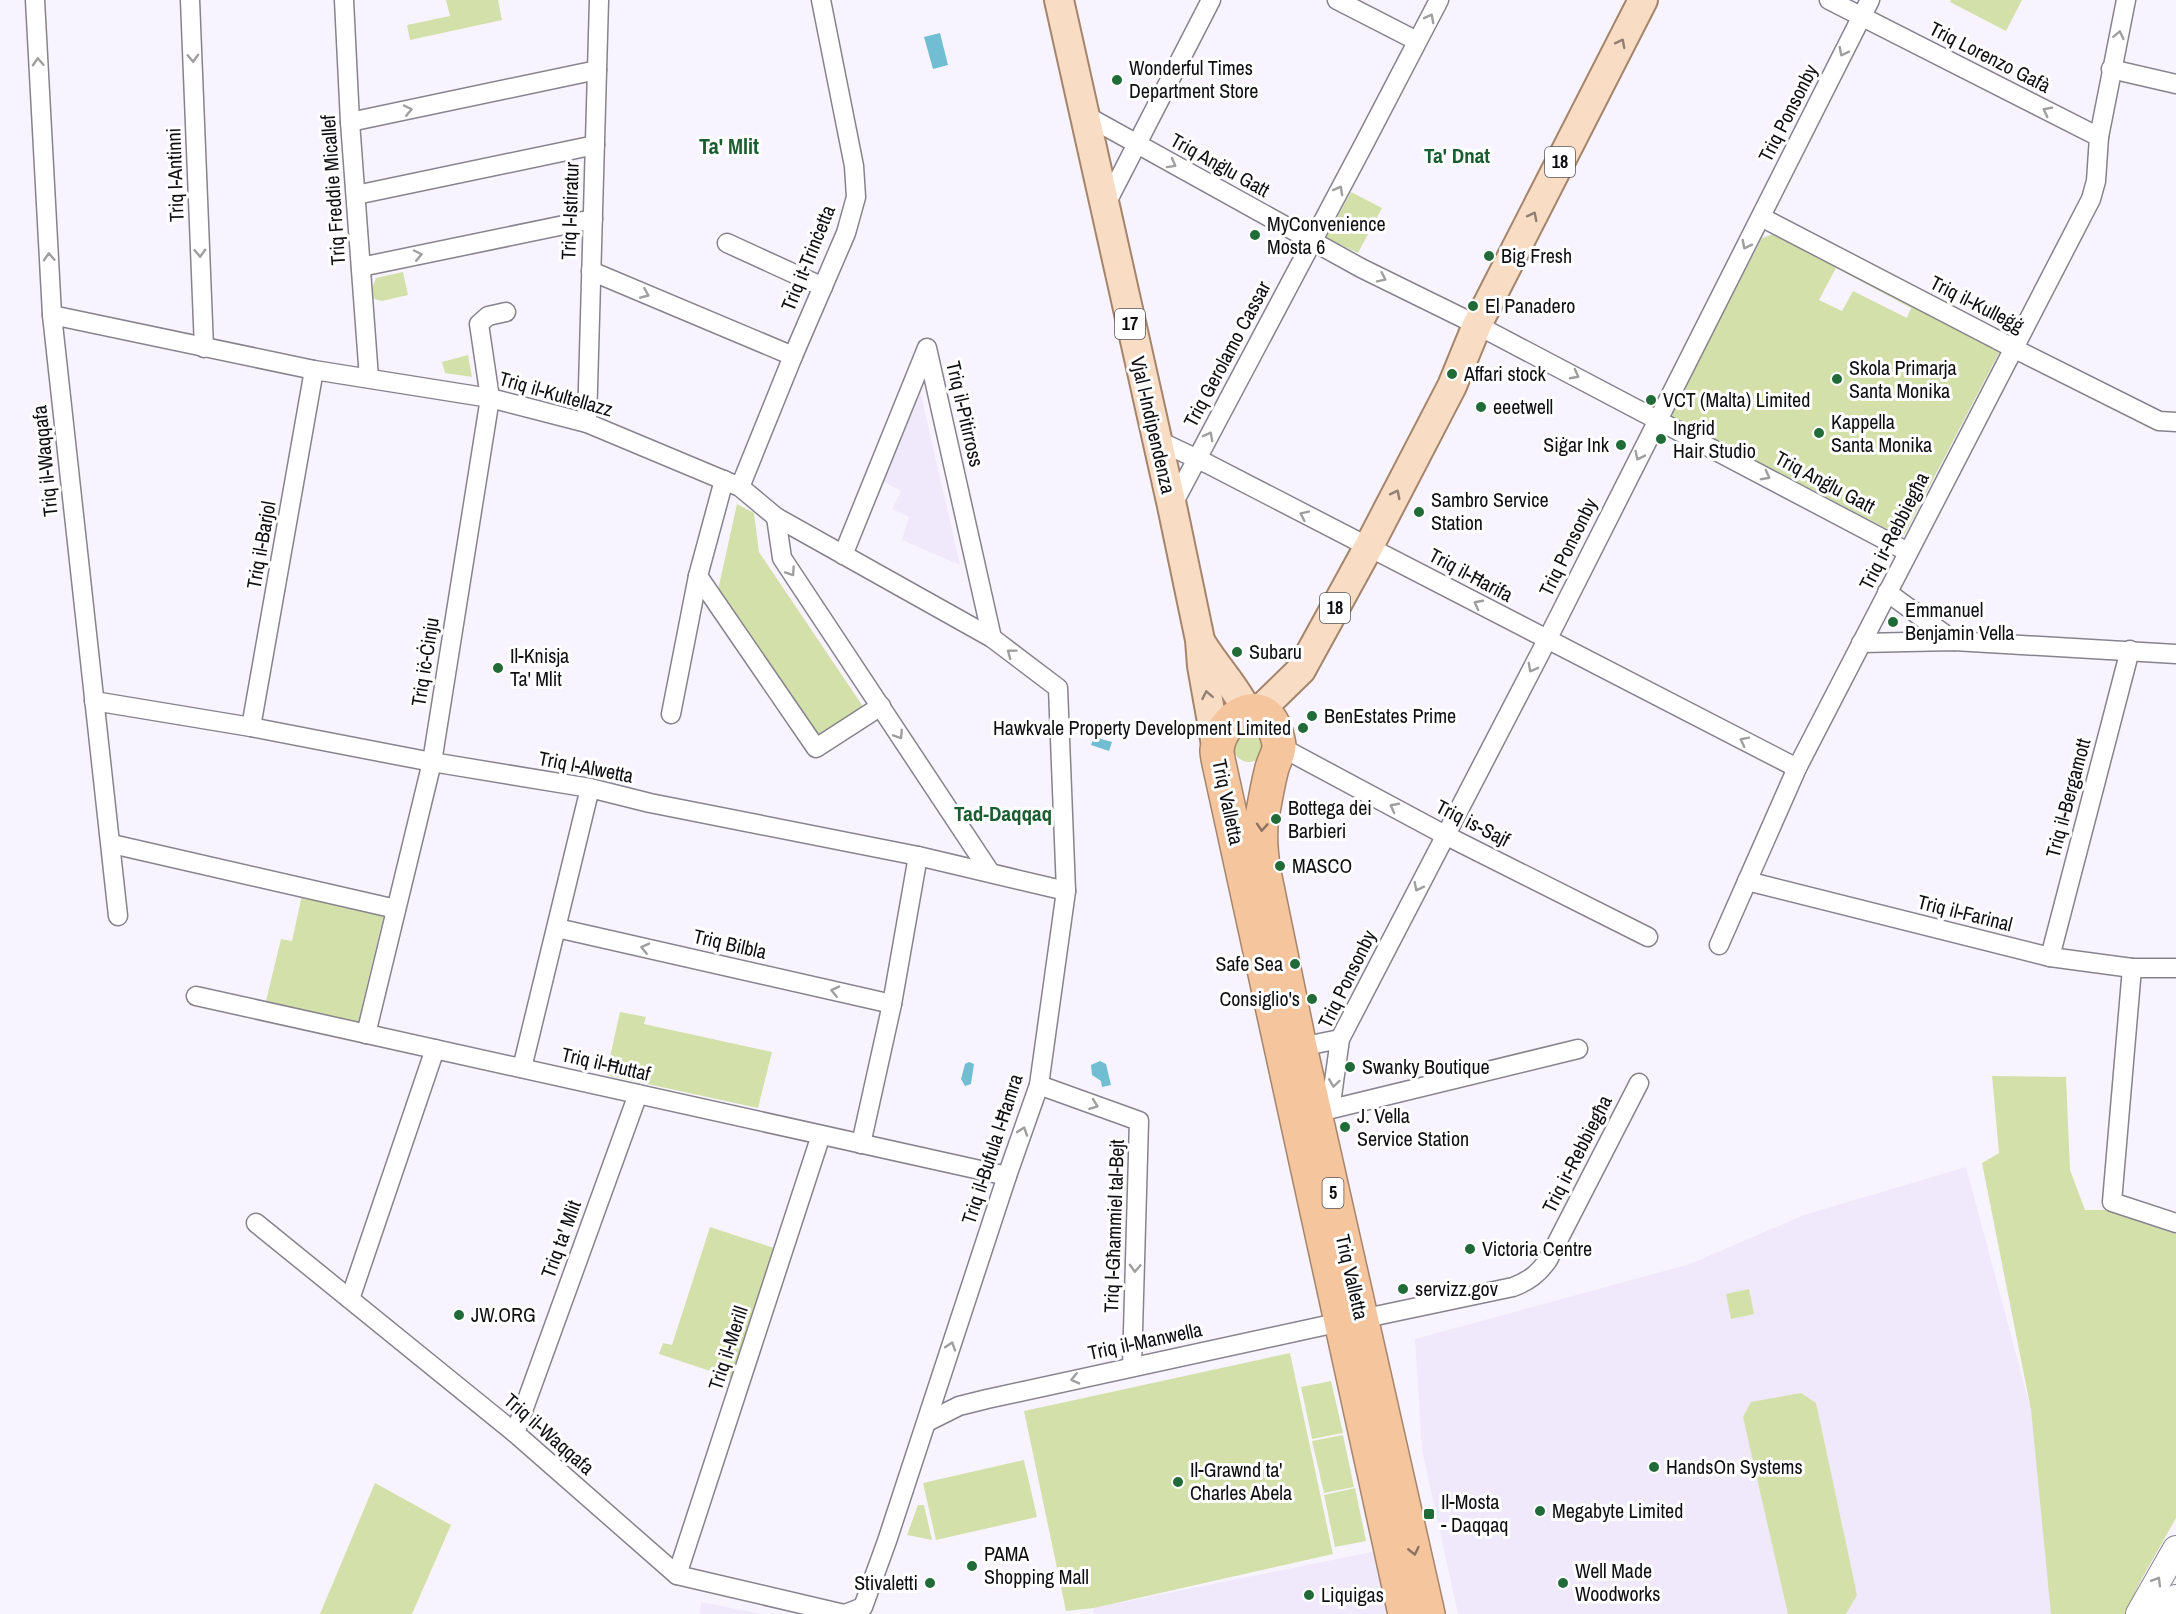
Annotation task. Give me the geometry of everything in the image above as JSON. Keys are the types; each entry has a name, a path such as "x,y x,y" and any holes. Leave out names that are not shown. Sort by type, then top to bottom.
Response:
{"highway":[{"path":"1253,711 1268,717 1275,729 1279,746"},
{"name":"Triq Valletta","path":"1253,711 1237,715 1226,724 1217,750 1351,1320 1428,1614"},
{"name":"Triq Valletta","path":"1279,746 1262,819 1260,846 1300,1047 1316,1113 1405,1614"}],"main road":[{"name":"Vjal l-Indipendenza","path":"1059,0 1172,506 1200,640 1202,666 1217,750"},
{"name":"18","path":"1253,711 1301,670 1369,546 1452,386 1477,325 1643,0"},
{"name":"Vjal l-Indipendenza","path":"1200,640 1242,701 1253,711"}],"street":[{"name":"Triq il-Waqqafa","path":"35,0 52,315 112,844 118,916"},
{"name":"Triq l-Antinni","path":"190,0 204,348"},
{"name":"Triq Freddie Micallef","path":"344,0 350,122 369,378"},
{"name":"Triq l-Istiratur","path":"587,423 599,0"},
{"name":"Triq it-Trinċetta","path":"671,714 698,576 732,483 793,356 846,233 856,197 854,166 821,0"},
{"path":"1104,207 1211,0"},
{"path":"1337,0 1418,41"},
{"name":"Triq Gerolamo Cassar","path":"1172,506 1439,0"},
{"name":"Triq Lorenzo Gafà","path":"1829,0 1865,8 2099,137"},
{"name":"Triq ir-Rebbiegħa","path":"1719,945 1797,768 2091,199 2096,181 2099,137 2126,0"},
{"name":"Triq Ponsonby","path":"1316,1113 1332,1096 1340,1039 1547,640 1865,8"},
{"path":"2111,69 2176,84"},
{"path":"350,122 597,70"},
{"name":"Triq Anġlu Gatt","path":"1085,115 1311,242 1477,325 1908,552"},
{"path":"356,195 595,144"},
{"name":"Triq il-Kulleġġ","path":"1761,217 2159,421 2176,422"},
{"path":"361,267 593,219"},
{"path":"727,243 823,287"},
{"path":"591,271 793,356"},
{"name":"Triq iċ-Ċinju","path":"366,1034 432,762 490,398 479,324 488,316 506,312"},
{"name":"Triq il-Kultellazz","path":"52,315 314,370 490,398 587,423 732,483 776,517 992,638 1058,688"},
{"name":"Triq il-Pitirross","path":"843,555 927,348 992,638"},
{"name":"Triq il-Barjol","path":"252,728 314,370"},
{"name":"Triq il-Ħarifa","path":"1157,440 1369,546 1797,768"},
{"path":"776,517 782,558 990,872"},
{"path":"698,576 816,748 880,706"},
{"path":"1887,592 1954,641"},
{"path":"1861,643 1954,641 2176,654"},
{"name":"Triq il-Bergamott","path":"2050,957 2130,650"},
{"name":"Triq il-Bufula l-Ħamra","path":"863,1607 1039,1085 1066,891 1058,688"},
{"name":"Triq l-Alwetta","path":"94,701 590,789 918,856 1066,891"},
{"name":"Triq is-Sajf","path":"1279,746 1445,835 1648,937"},
{"path":"522,1068 590,789"},
{"path":"112,844 396,909"},
{"path":"861,1144 892,1004 918,856"},
{"name":"Triq il-Farinal","path":"1747,881 2050,957 2133,968 2176,968"},
{"name":"Triq Bilbla","path":"557,928 892,1004"},
{"path":"2133,968 2112,1202 2176,1223"},
{"name":"Triq il-Ħuttaf","path":"196,996 1007,1176"},
{"path":"1300,1047 1340,1039"},
{"path":"350,1299 435,1049"},
{"path":"1316,1113 1578,1049"},
{"name":"Triq ir-Rebbiegħa","path":"1351,1320 1513,1287 1527,1282 1548,1260 1639,1083"},
{"name":"Triq l-Għammiel tal-Bejt","path":"1039,1085 1139,1121 1132,1366"},
{"name":"Triq ta' Mlit","path":"515,1433 638,1094"},
{"name":"Triq il-Merill","path":"677,1575 821,1135"},
{"name":"Triq il-Waqqafa","path":"256,1223 515,1433 677,1575 844,1614 863,1607"},
{"name":"Triq il-Manwella","path":"927,1422 958,1406 1132,1366 1351,1320"},
{"path":"939,1383 958,1406"},
{"path":"2139,1614 2176,1549"},
{"path":"2166,1614 2176,1598"}],"shaded area":[{"path":"919,386 960,565 902,540 909,517 892,509 901,491 876,478"},
{"path":"1966,1167 2031,1410 2052,1614 1458,1614 1422,1450 1415,1339 1690,1264 1804,1215"},
{"path":"1381,1550 1394,1614 1093,1614 1094,1608"},
{"path":"701,1602 762,1614 700,1614"}],"green space":[{"path":"446,0 498,0 502,20 410,40 407,25 450,16"},
{"path":"1951,0 2022,0 2006,31 1950,2"},
{"path":"1351,192 1382,208 1358,253 1326,238"},
{"name":"Skola Primarja Santa Monika","path":"1774,234 2000,351 1903,537 1672,417 1674,407 1762,238","holes":["1836,268 1911,308 1907,318 1853,291 1842,311 1819,300"]},
{"path":"403,272 408,295 382,301 374,299 372,288 376,278"},
{"path":"468,355 472,377 445,373 442,362"},
{"path":"737,504 754,513 759,552 864,708 819,738 718,590"},
{"path":"1249,730 1260,735 1265,746 1260,757 1249,762 1238,757 1233,746 1238,735"},
{"path":"302,895 384,914 358,1023 266,1001 281,939 292,941"},
{"path":"620,1012 646,1017 644,1024 772,1052 758,1108 606,1075"},
{"path":"1992,1076 2066,1077 2070,1170 2085,1210 2105,1210 2176,1234 2176,1518 2125,1614 2051,1614 2031,1410 1982,1163 1999,1153"},
{"path":"710,1227 774,1248 731,1378 659,1354 663,1343 672,1345"},
{"path":"1749,1289 1754,1314 1731,1319 1726,1294"},
{"name":"Il-Grawnd ta' Charles Abela","path":"1290,1353 1333,1554 1094,1608 1066,1611 1024,1411"},
{"path":"1331,1381 1343,1433 1312,1439 1301,1387"},
{"path":"1801,1393 1816,1403 1857,1595 1846,1614 1788,1614 1743,1417 1751,1402"},
{"path":"1343,1435 1354,1487 1324,1493 1312,1441"},
{"path":"1024,1460 1037,1517 936,1540 923,1483"},
{"path":"375,1483 451,1525 412,1614 320,1614"},
{"path":"1355,1488 1366,1541 1335,1547 1324,1495"},
{"path":"918,1505 924,1505 932,1540 907,1535"}],"water":[{"path":"940,33 948,65 933,69 924,37"},
{"path":"1094,737 1112,742 1109,751 1091,745"},
{"path":"1100,1061 1106,1064 1111,1085 1102,1087 1101,1081 1092,1075 1091,1065"},
{"path":"969,1062 974,1064 971,1084 965,1086 961,1079 965,1064"}],"place":[{"name":"Wonderful Times Department Store","path":"1117,80"},
{"name":"MyConvenience Mosta 6","path":"1255,235"},
{"name":"Big Fresh","path":"1489,256"},
{"name":"El Panadero","path":"1473,306"},
{"name":"Affari stock","path":"1452,374"},
{"name":"Skola Primarja Santa Monika","path":"1837,379"},
{"name":"VCT (Malta) Limited","path":"1651,400"},
{"name":"eeetwell","path":"1481,407"},
{"name":"Kappella Santa Monika","path":"1819,433"},
{"name":"Ingrid Hair Studio","path":"1661,439"},
{"name":"Siġar Ink","path":"1621,445"},
{"name":"Sambro Service Station","path":"1419,512"},
{"name":"Emmanuel Benjamin Vella","path":"1893,622"},
{"name":"Subaru","path":"1237,652"},
{"name":"Il-Knisja Ta' Mlit","path":"498,668"},
{"name":"BenEstates Prime","path":"1312,716"},
{"name":"Hawkvale Property Development Limited","path":"1303,728"},
{"name":"Bottega dei Barbieri","path":"1276,819"},
{"name":"MASCO","path":"1280,866"},
{"name":"Safe Sea","path":"1295,964"},
{"name":"Consiglio's","path":"1312,999"},
{"name":"Swanky Boutique","path":"1350,1067"},
{"name":"J. Vella Service Station","path":"1345,1127"},
{"name":"Victoria Centre","path":"1470,1249"},
{"name":"servizz.gov","path":"1403,1289"},
{"name":"JW.ORG","path":"459,1315"},
{"name":"HandsOn Systems","path":"1654,1467"},
{"name":"Il-Grawnd ta' Charles Abela","path":"1178,1482"},
{"name":"Megabyte Limited","path":"1540,1511"},
{"name":"Il-Mosta - Daqqaq","path":"1429,1514"},
{"name":"PAMA Shopping Mall","path":"972,1566"},
{"name":"Stivaletti","path":"930,1583"},
{"name":"Well Made Woodworks","path":"1563,1583"},
{"name":"Liquigas","path":"1309,1595"}],"district":[{"name":"Ta' Mlit","path":"729,146"},
{"name":"Ta' Dnat","path":"1457,156"},
{"name":"Tad-Daqqaq","path":"1003,814"}]}
